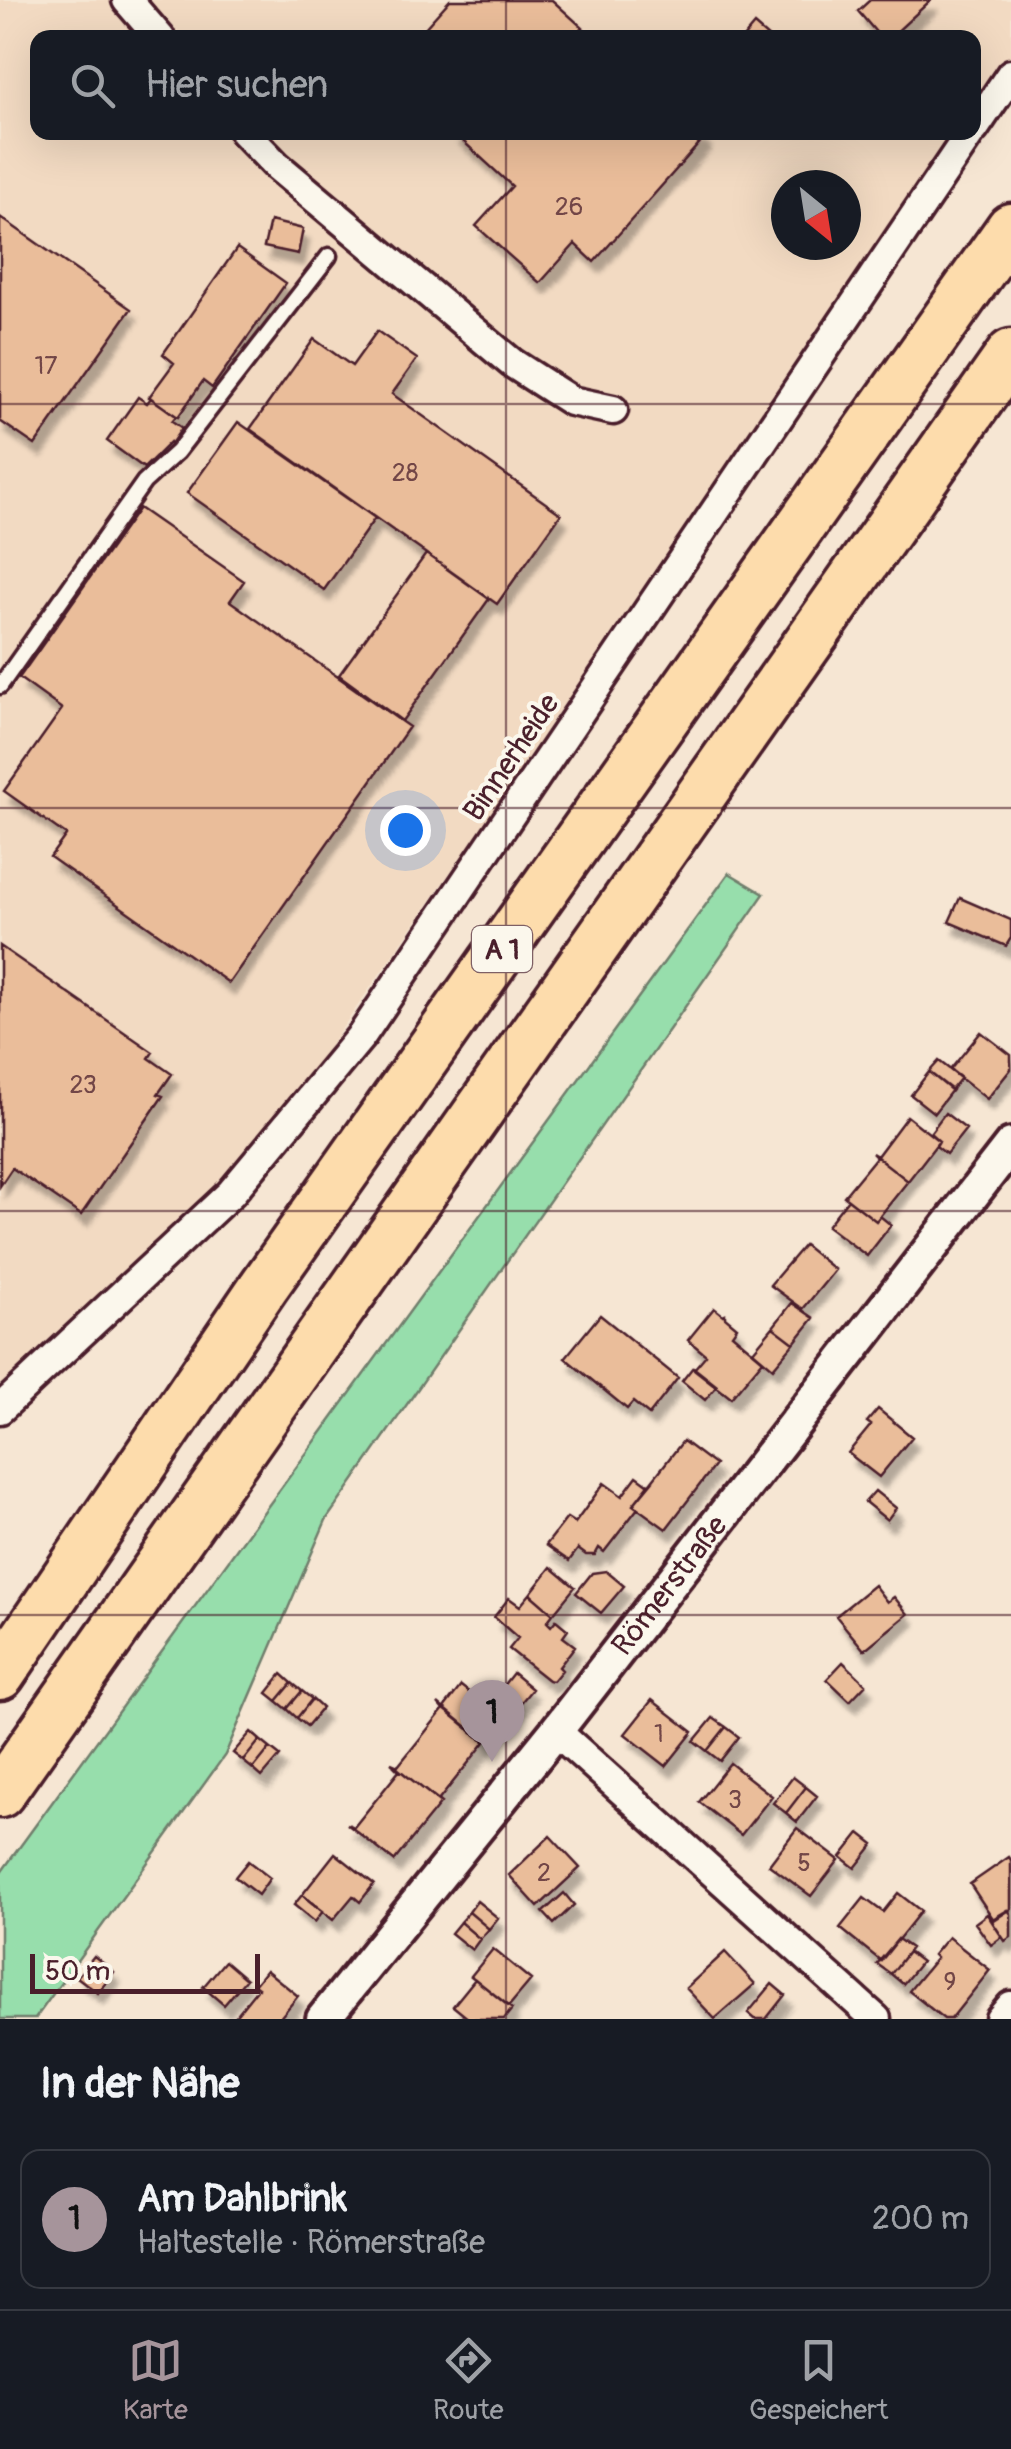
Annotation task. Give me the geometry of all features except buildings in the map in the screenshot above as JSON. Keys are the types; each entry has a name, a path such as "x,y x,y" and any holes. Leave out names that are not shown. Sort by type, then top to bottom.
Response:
{"highway":[{"name":"A 1","path":"0,1674 264,1286 1011,228"},
{"name":"A 1","path":"0,1793 1011,354"}],"street":[{"path":"127,0 153,30"},
{"name":"Binnerheide","path":"981,118 1011,74"},
{"path":"252,140 277,166 512,363 571,401 613,410"},
{"name":"Binnerheide","path":"0,1409 232,1192 362,1034 966,140"},
{"name":"Römerstraße","path":"322,2019 556,1731 1011,1145"},
{"path":"556,1731 876,2019"},
{"path":"1000,2019 1011,2006"}],"lane":[{"path":"0,686 144,482 176,452 330,256"}],"shaded area":[{"path":"0,0 1011,0 1011,61 981,106 981,30 30,30 30,140 957,140 287,1108 187,1232 0,1411"}],"green space":[{"path":"729,873 764,894 326,1520 225,1755 35,2019 0,2019 0,1874"}],"place":[{"name":"Am Dahlbrink","path":"492,1762"}]}
